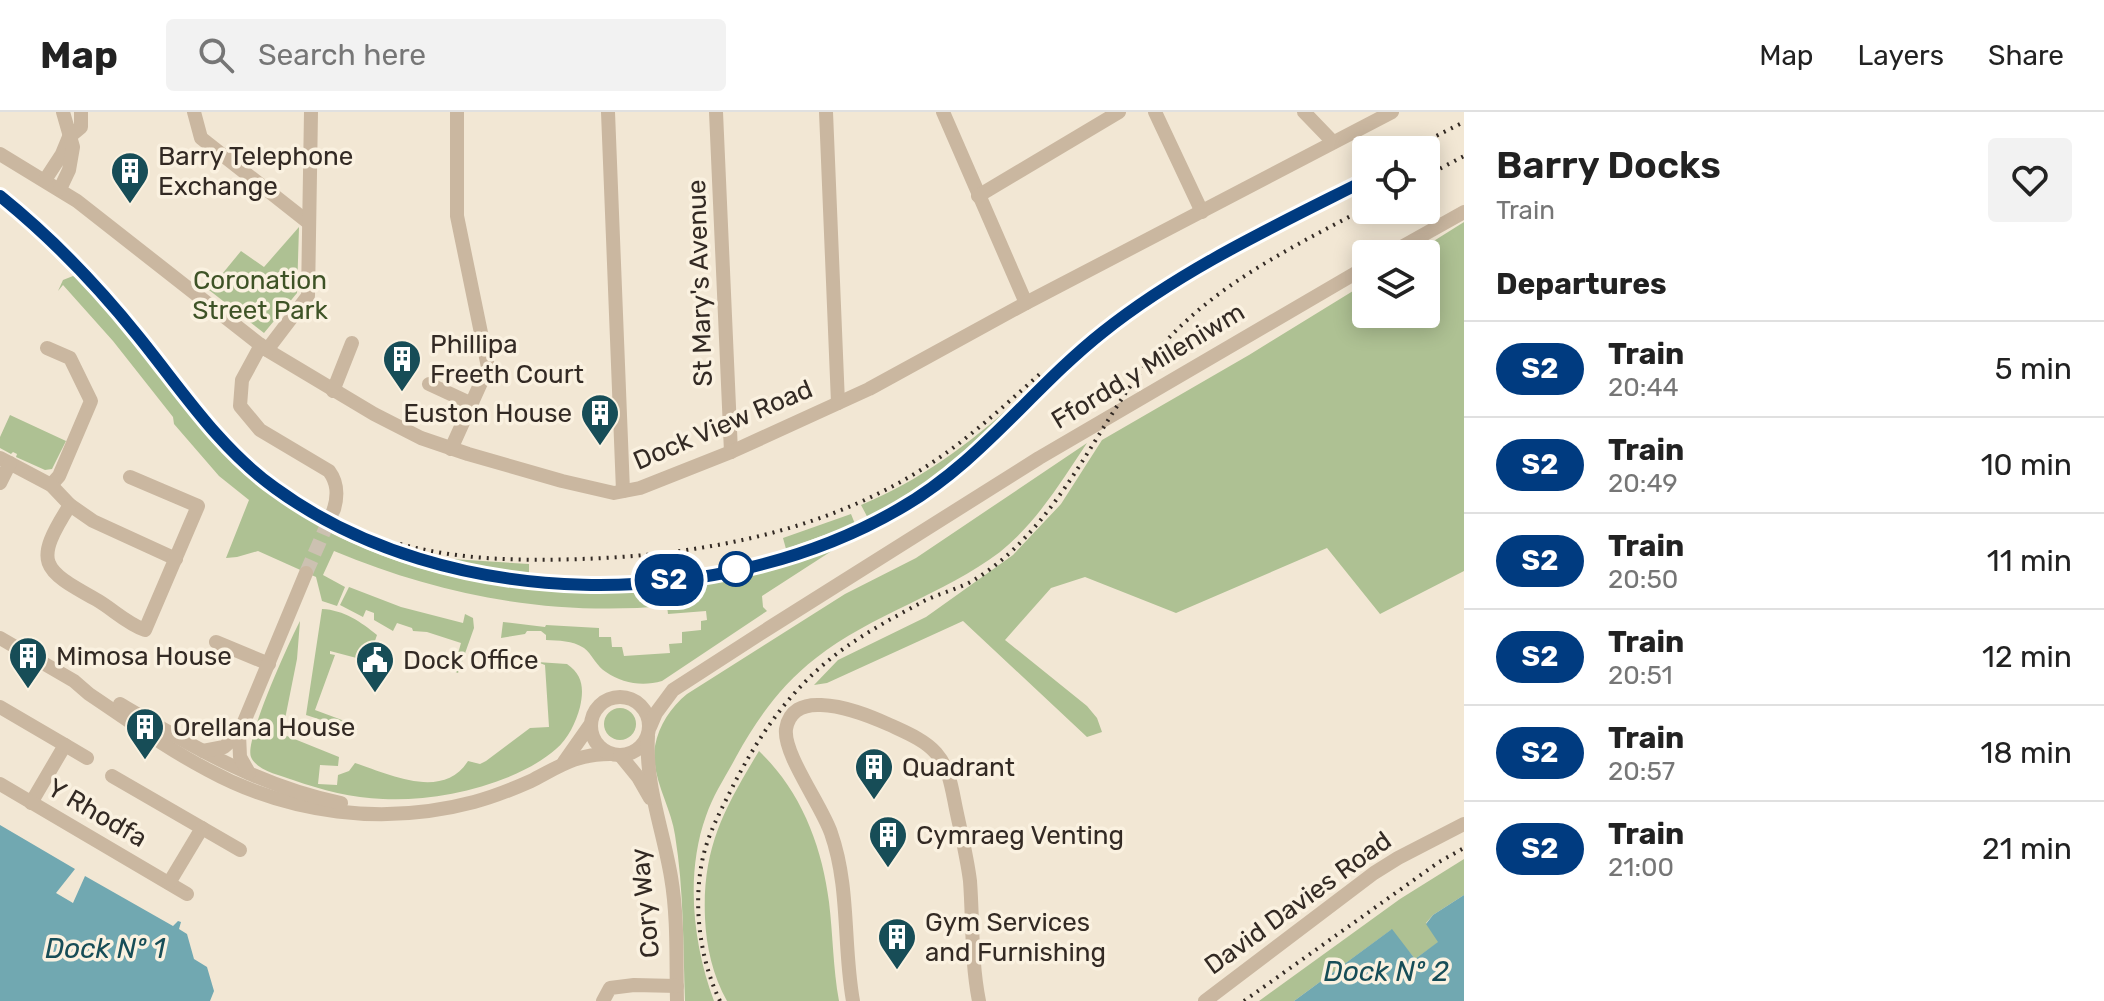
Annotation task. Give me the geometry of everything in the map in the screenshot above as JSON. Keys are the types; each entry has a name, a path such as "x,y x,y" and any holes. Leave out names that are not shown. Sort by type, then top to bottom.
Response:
{"street":[{"path":"60,189 69,170 73,144 63,112"},
{"path":"45,180 69,137 81,127 81,112"},
{"path":"194,112 201,138 309,223"},
{"path":"311,112 308,296 264,348 242,380 240,406 260,430 329,471 334,477 337,492 334,509"},
{"path":"451,449 488,367 457,216 457,112"},
{"path":"608,112 623,491"},
{"name":"St Mary's Avenue","path":"716,112 731,452"},
{"path":"826,112 838,403"},
{"path":"943,112 1026,303"},
{"path":"978,196 1119,112"},
{"path":"1155,112 1202,212"},
{"path":"1304,112 1333,142"},
{"name":"Dock View Road","path":"0,154 60,189 264,348 396,426 451,449 614,493 640,488 731,452 869,389 1026,303 1392,112"},
{"path":"1414,240 1464,212"},
{"name":"Ffordd y Mileniwm","path":"634,700 673,690 1039,458 1352,275"},
{"path":"333,391 352,343"},
{"path":"47,348 70,358 91,401 59,476 51,485"},
{"path":"429,384 470,403"},
{"path":"0,483 5,461 51,485 70,505 93,521 176,559"},
{"path":"70,505 54,530 48,547 48,561 54,576 99,601 130,624 145,630 198,506 130,477"},
{"path":"249,774 240,757 239,734 306,573"},
{"path":"2,636 79,684 89,694 186,758 246,788 292,803 375,816 440,809 485,799 528,782 564,762 586,755 638,750 649,732 646,711 634,700 618,696 606,700 596,708 590,725 564,762"},
{"path":"216,642 269,664"},
{"path":"79,684 92,688 249,774 331,802 405,813"},
{"name":"Ffordd y Mileniwm","path":"649,732 656,713 673,690"},
{"path":"853,1001 841,876 835,846 821,809 786,741 786,726 791,715 806,705 839,707 873,718 919,740 942,760 950,779 966,857 974,978 979,1001"},
{"path":"0,707 87,758"},
{"path":"590,725 596,743 615,754"},
{"name":"Cory Way","path":"649,732 647,753 652,801 674,894 677,994"},
{"path":"203,751 224,747 239,734"},
{"path":"31,803 65,745"},
{"name":"Cory Way","path":"615,754 638,777 652,801"},
{"path":"112,776 240,850"},
{"name":"Y Rhodfa","path":"0,784 187,894"},
{"name":"David Davies Road","path":"1205,1001 1386,865 1464,824"},
{"path":"169,883 202,828"},
{"path":"603,1001 610,988 634,985 677,994"}],"green space":[{"path":"1464,222 1464,571 1380,614 1327,548 1176,613 1085,577 1051,588 1005,640 1087,706 1097,718 1102,732 1087,737 963,621 827,683 814,685 838,660 926,617 1013,555 1061,504 1102,440 1352,292 1352,328 1440,328 1440,240 1435,240"},
{"name":"Coronation Street Park","path":"299,227 297,293 264,333 209,290 241,251 264,267"},
{"path":"73,276 99,297 202,424 250,476 332,533 419,568 520,588 572,592 624,591 727,579 776,567 844,543 762,596 763,607 767,611 662,681 647,684 612,676 584,648 570,642 546,640 546,635 541,631 527,631 501,638 503,622 599,628 599,637 611,637 612,647 622,647 624,656 670,653 669,644 682,643 682,632 701,630 701,621 707,620 706,611 668,614 667,606 581,608 497,599 415,580 334,551 323,575 345,587 337,606 322,601 316,577 258,551 226,558 249,500 219,476 174,424 173,417 113,341 63,285 58,291 63,280"},
{"path":"1017,401 1021,403 968,453 931,482 870,522 861,505 904,485 944,460"},
{"path":"10,415 66,441 52,469 45,470 0,448 0,437"},
{"path":"1087,443 1037,515 1000,552 955,581 860,629 816,658 781,691 761,716 716,793 699,838 694,909 701,957 714,1001 685,1001 678,856 673,824 658,780 654,757 659,731 671,711 687,694 845,594 916,558"},
{"path":"851,514 855,524 786,549 783,538"},
{"path":"406,550 452,559 529,564 529,578 452,566 406,553"},
{"path":"349,587 401,607 463,623 465,614 473,618 474,628 458,673 453,671 461,643 427,632 413,631 397,623 393,631 374,620 374,613 366,610 363,617 340,605"},
{"path":"322,609 345,614 377,635 368,661 330,651 335,655 315,710 350,723 358,729 356,731 306,715"},
{"path":"300,621 297,659 282,734 339,757 338,766 320,765 318,784 337,785 338,775 349,771 355,763 399,778 430,782 445,780 468,761 480,764 486,761 530,728 549,727 545,665 537,662 567,664 576,673 582,688 578,713 564,740 539,762 474,789 426,798 383,799 349,795 304,784 269,772 258,766 251,757 254,732 269,690"},
{"path":"620,708 632,712 636,724 632,736 620,740 608,736 604,724 608,712"},
{"path":"759,751 787,784 815,840 826,881 839,1001 727,1001 714,971 706,929 707,871 726,811"},
{"path":"1464,859 1464,895 1426,923 1439,942 1415,959 1391,930 1294,1001 1259,1001 1400,899"}],"water":[{"name":"Dock Nº 1","path":"0,825 75,869 56,893 73,903 85,876 173,926 181,922 179,929 187,934 194,959 207,967 214,991 210,1001 0,1001"},
{"name":"Dock Nº 2","path":"1464,895 1464,1001 1294,1001 1392,929 1415,959 1438,942 1426,924 1433,915"}],"tunnel":[{"path":"306,573 334,509"}],"railway":[{"path":"1436,136 1464,122"},
{"path":"1440,169 1464,156"},
{"path":"0,197 90,280 219,436 275,488 343,529 419,559 500,577 583,585 667,581 749,568 827,543 899,509 955,470 1077,354 1133,309 1197,268 1352,188"},
{"path":"720,1001 703,948 698,909 700,871 717,819 744,766 781,709 811,676 846,647 924,601 974,580 1012,551 1068,484 1139,374 1187,320 1272,259 1352,216"},
{"path":"400,544 467,556 558,560 673,552 764,535 852,506 893,486 961,441 1041,373"},
{"path":"1244,1001 1439,862 1464,848"}],"train":[{"name":"S2","path":"0,196 85,274 218,436 254,471 300,506 331,525 375,545 444,568 512,580 590,584 670,580 773,561 843,537 902,508 972,457 1047,381 1103,331 1209,263 1352,187"}],"place":[{"name":"Barry Telephone Exchange","path":"130,205"},
{"name":"Phillipa Freeth Court","path":"402,393"},
{"name":"Euston House","path":"600,447"},
{"name":"Mimosa House","path":"28,690"},
{"name":"Dock Office","path":"375,694"},
{"name":"Orellana House","path":"145,761"},
{"name":"Quadrant","path":"874,801"},
{"name":"Cymraeg Venting","path":"888,869"},
{"name":"Gym Services and Furnishing","path":"897,971"}]}
